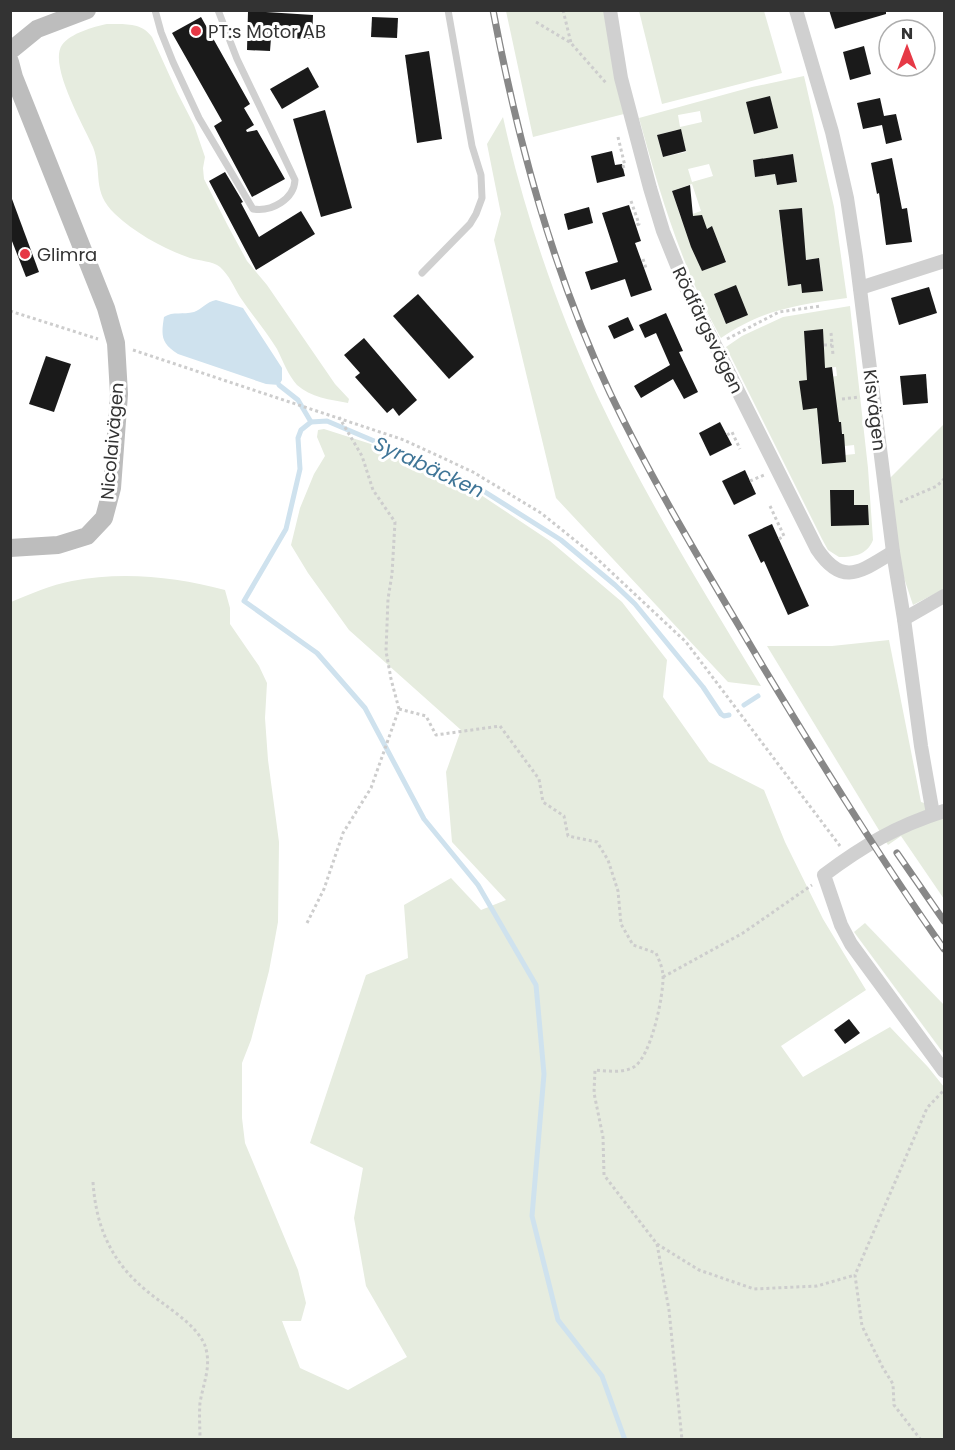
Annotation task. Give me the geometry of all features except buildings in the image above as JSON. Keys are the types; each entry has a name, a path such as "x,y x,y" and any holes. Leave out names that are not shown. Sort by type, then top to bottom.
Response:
{"street":[{"path":"10,51 37,29 87,10"},
{"name":"Rödfärgsvägen","path":"610,10 621,78 663,231 684,283 817,549 826,563 843,573 853,573 893,552"},
{"name":"Kisvägen","path":"796,10 832,132 847,198 921,746 939,813"},
{"name":"Nicolaivägen","path":"10,62 106,308 108,342 119,394 112,488 104,518 87,536 58,545 10,548"},
{"path":"860,288 945,261"},
{"path":"904,619 945,596"},
{"path":"939,813 900,826 848,857 824,875 851,944 945,1071"}],"lane":[{"path":"155,10 173,62 199,118 245,196 254,208 261,210 275,207 295,188 295,180 237,59 218,10"},
{"path":"422,273 470,224 482,198 481,175 472,146 448,10"}],"path":[{"path":"563,10 571,43"},
{"path":"536,22 571,43 607,84"},
{"path":"618,137 625,166 622,167"},
{"path":"631,201 639,224 636,225"},
{"path":"643,259 646,268 644,268"},
{"path":"715,345 779,312 821,306"},
{"path":"10,311 404,440 473,472 541,513 592,554 686,642 848,857"},
{"path":"99,333 108,342"},
{"path":"831,333 833,355"},
{"path":"824,345 832,345"},
{"path":"307,923 324,889 343,833 371,788 399,709 386,651 395,522 373,490 362,456 339,417"},
{"path":"727,435 732,432 740,449"},
{"path":"888,508 937,486 945,479"},
{"path":"770,507 784,536 779,539"},
{"path":"399,709 426,716 436,735 500,726 539,779 543,802 564,816 568,836 597,842 608,860 618,891 621,924 633,945 656,953 663,977 655,1025 643,1059 633,1068 618,1071 595,1070 594,1093 603,1137 604,1175 657,1244 699,1270 754,1289 817,1286 855,1275"},
{"path":"663,977 743,933 824,875"},
{"path":"921,1440 894,1405 893,1384 862,1326 855,1275 927,1108 945,1090"},
{"path":"93,1182 94,1206 102,1234 123,1268 147,1292 190,1326 206,1346 209,1366 200,1407 200,1440"},
{"path":"657,1244 669,1310 682,1440"}],"shaded area":[{"path":"506,11 605,11 624,114 533,137"},
{"path":"639,11 764,11 782,73 662,104"},
{"path":"107,24 138,26 152,37 194,125 205,157 204,179 228,226 247,261 267,285 335,384 349,399 348,403 314,395 297,385 273,342 220,267 214,263 180,254 150,240 123,221 108,206 100,190 96,156 69,96 60,67 59,54 62,45 71,37"},
{"path":"804,76 834,207 847,298 812,303 766,314 721,338 683,258 639,118 752,87","holes":["700,111 702,122 680,127 678,115","676,130 683,138 686,152 663,157 657,135","793,154 797,182 777,185 775,174 755,177 753,160","709,164 713,176 692,182 688,169","692,184 701,211 681,218 672,191","802,208 804,237 782,239 779,210","712,227 726,261 702,271 688,236","819,258 823,290 802,293 801,284 788,286 785,263","736,286 747,315 726,324 714,294"]},
{"path":"503,117 521,189 543,260 555,295 598,397 655,508 761,686 728,682 556,498 494,240 501,214 487,144"},
{"path":"850,306 868,468 873,540 864,552 855,556 839,557 828,550 726,347 742,336 783,317","holes":["836,367 837,376 813,379 812,369","840,422 845,446 854,445 855,454 845,455 845,462 822,464 818,424","830,490 853,490 854,505 868,505 868,525"]},
{"path":"944,424 944,589 913,605 900,566 880,488"},
{"path":"324,429 371,444 472,489 550,541 622,602 667,660 663,697 709,762 764,790 785,842 823,919 866,990 781,1046 803,1077 890,1027 944,1087 944,1439 11,1439 11,602 48,587 72,581 111,576 149,577 225,590 230,608 230,624 259,666 267,683 265,718 268,760 279,842 278,922 269,971 251,1040 242,1063 242,1118 245,1143 298,1270 306,1303 301,1321 282,1321 300,1368 348,1390 407,1357 366,1286 354,1218 363,1168 310,1143 366,975 408,958 404,905 451,878 481,910 506,900 452,842 446,772 461,730 349,630 291,545 300,508 314,474 325,456 317,437 318,430"},
{"path":"889,640 921,802 944,809 944,899 901,836 888,845 767,646 832,646"},
{"path":"865,923 944,1005 944,1054 854,932"}],"water":[{"path":"216,300 243,308 282,368 282,380 279,385 266,384 178,354 165,342 164,317 171,314 194,312"}],"waterway":[{"path":"279,385 298,400 311,422"},
{"name":"Syrabäcken","path":"625,1440 602,1376 558,1320 532,1216 544,1074 536,985 478,885 424,819 365,708 317,653 244,601 286,529 300,469 298,438 301,430 311,422 327,421 466,480 561,540 635,604 703,687 721,714 729,715"},
{"path":"744,705 758,696"}],"railway":[{"path":"493,10 514,109 540,206 571,301 610,393 664,497 762,665 850,808 944,949"},
{"path":"897,853 944,921"}],"place":[{"name":"PT:s Motor AB","path":"196,31"},
{"name":"Glimra","path":"25,254"}]}
